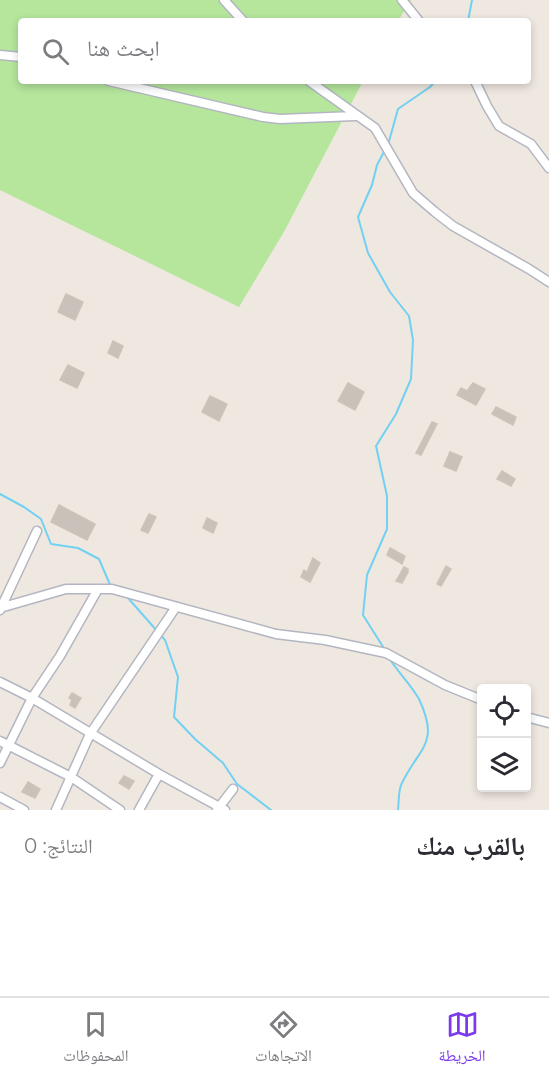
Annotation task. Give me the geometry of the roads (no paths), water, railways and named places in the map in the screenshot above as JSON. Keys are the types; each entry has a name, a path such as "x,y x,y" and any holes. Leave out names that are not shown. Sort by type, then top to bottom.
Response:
{"street":[{"path":"224,0 240,18"},
{"path":"402,0 417,18"},
{"path":"0,55 18,57"},
{"path":"122,84 263,117 280,119 356,116"},
{"path":"313,84 375,128 409,187 419,198 453,226 549,282"},
{"path":"476,84 486,106 499,126 531,144 549,168"},
{"path":"0,609 37,531"},
{"path":"0,609 66,589 112,589 276,634 325,640 387,653 445,685 477,698"},
{"path":"0,763 4,743 60,656 98,589"},
{"path":"56,810 90,734 176,607"},
{"path":"0,682 32,698 220,809 233,789"},
{"path":"531,718 549,723"},
{"path":"4,743 71,777 120,810"},
{"path":"140,810 159,774"},
{"path":"0,797 24,810"}],"waterway":[{"path":"469,18 472,0"},
{"path":"388,145 398,109 432,84"},
{"path":"385,150 377,165 372,185 358,217 368,253 390,292 409,316 413,340 411,379 396,414 376,446 387,496 387,529 367,575 363,615 385,650"},
{"path":"0,494 41,519 51,544 78,548 99,559 111,587"},
{"path":"128,598 165,640 178,677 174,717 223,763 237,784 271,810"},
{"path":"389,658 419,699 428,726 425,744 401,786 398,810"}]}
